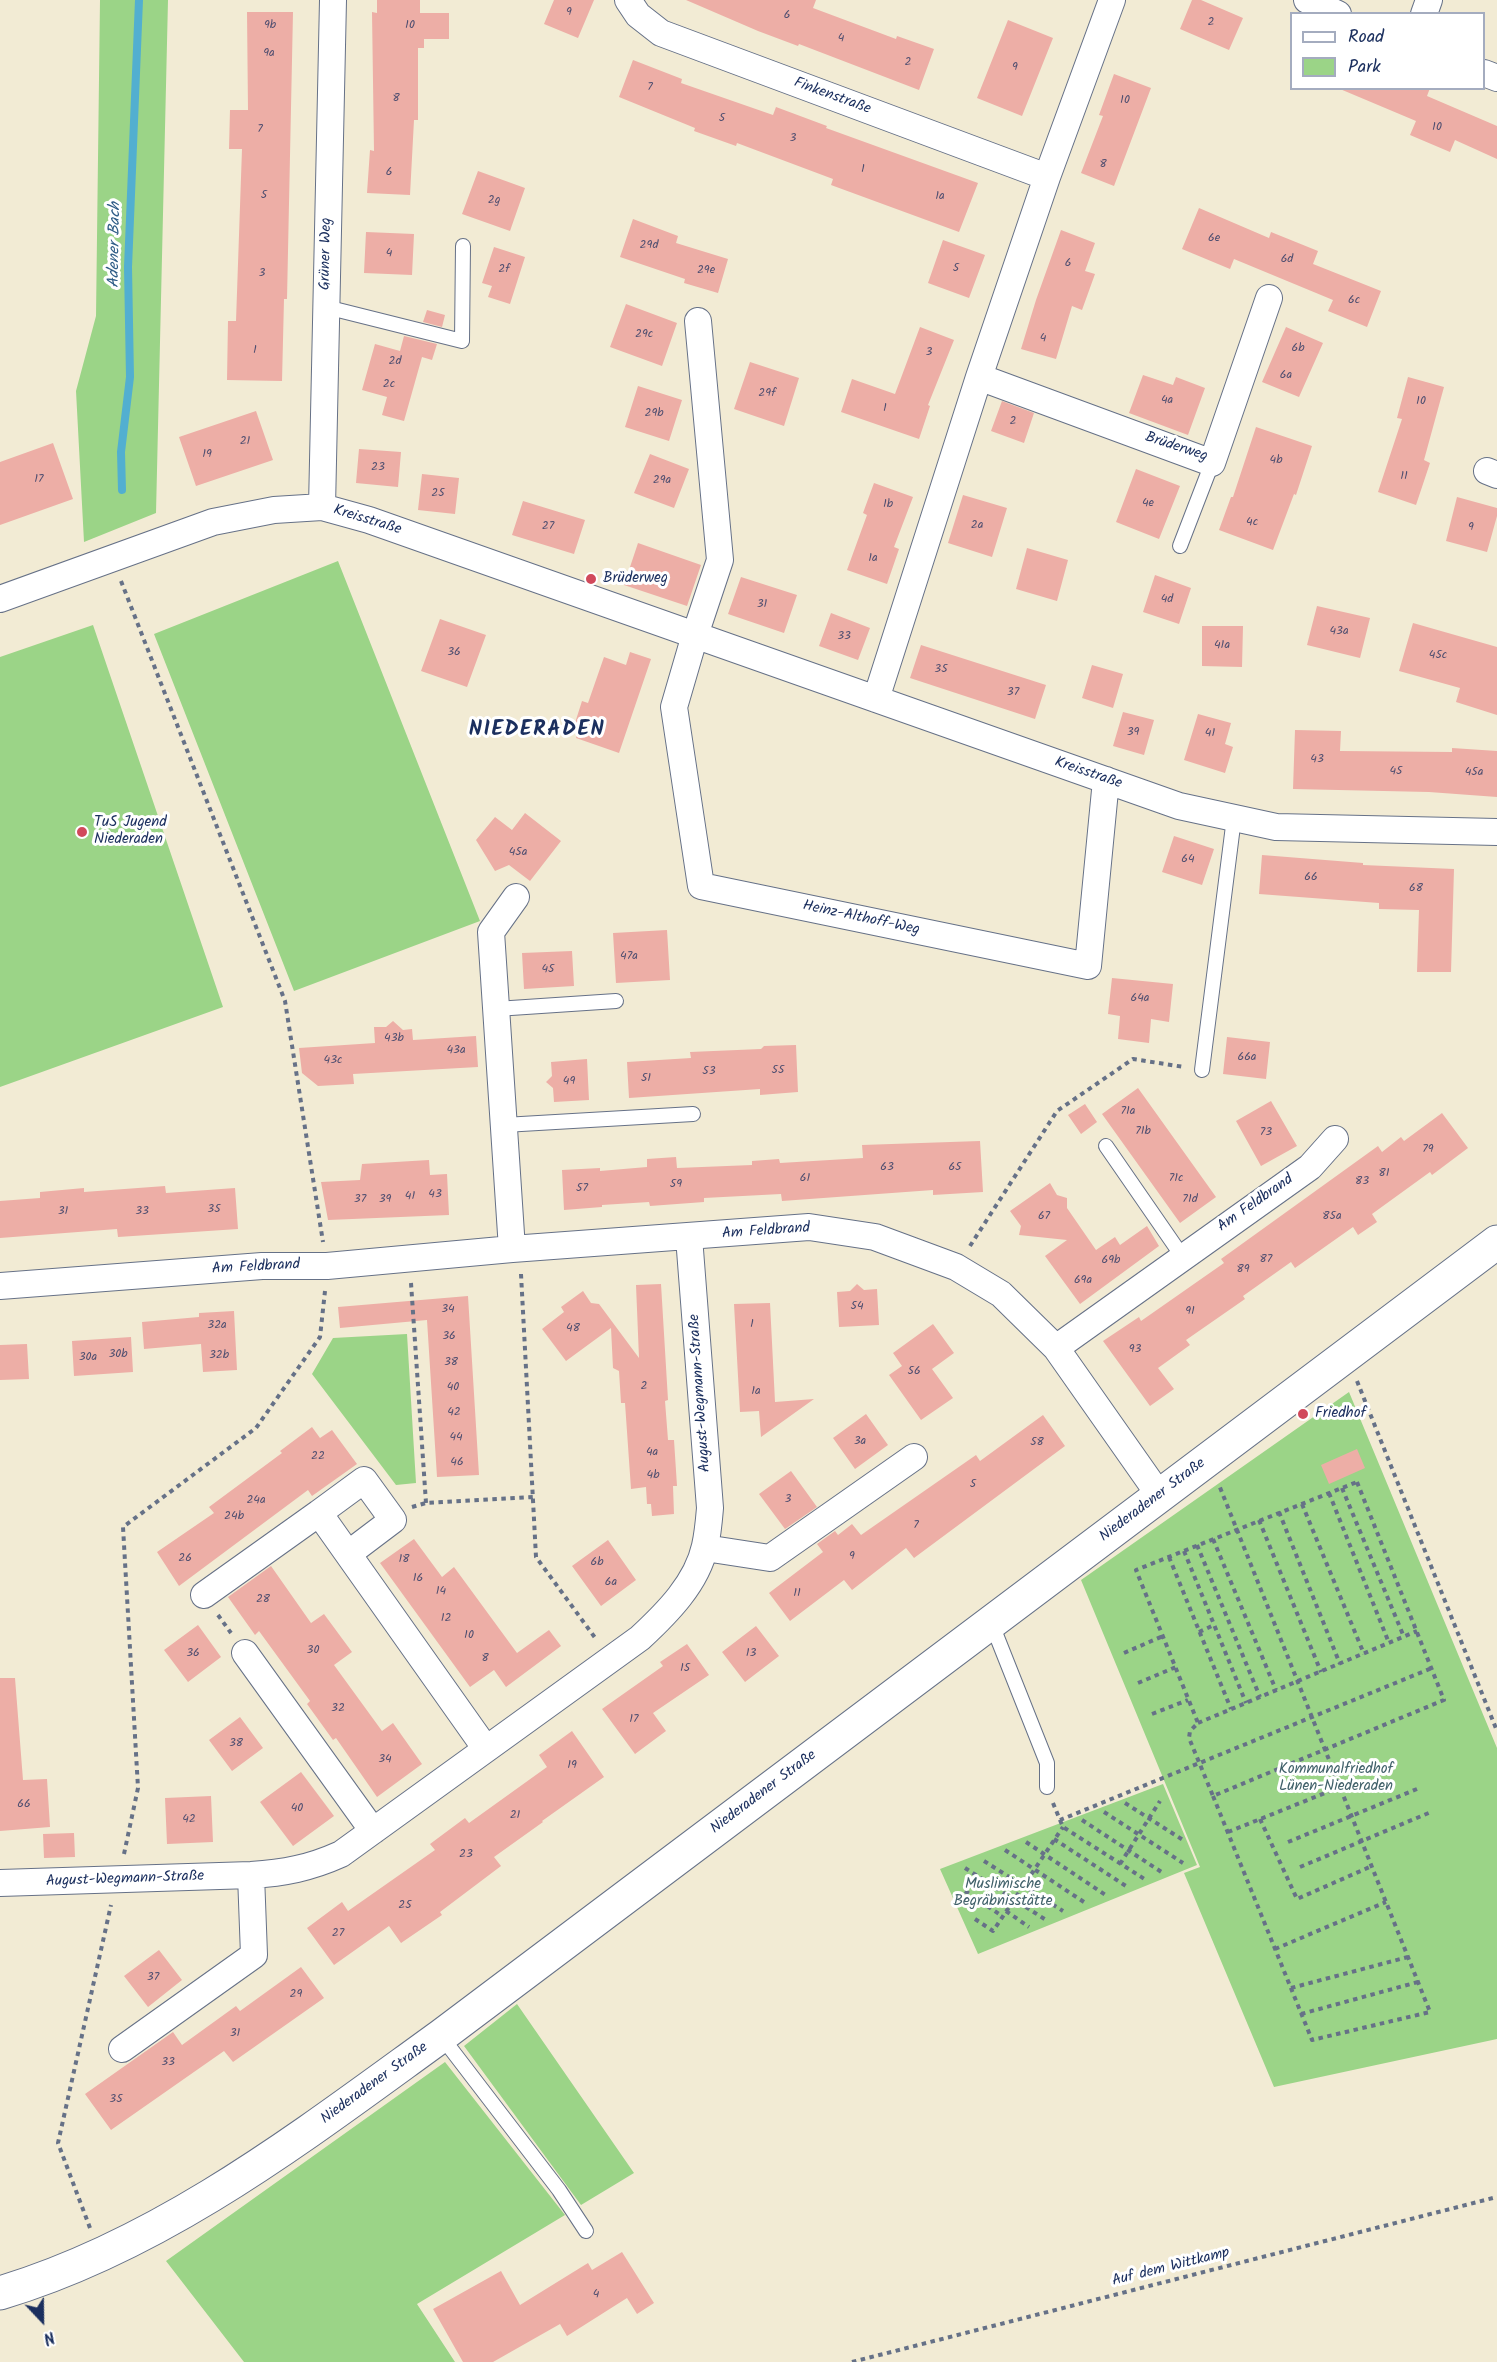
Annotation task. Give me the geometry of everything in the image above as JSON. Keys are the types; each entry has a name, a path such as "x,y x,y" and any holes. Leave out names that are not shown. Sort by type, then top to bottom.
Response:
{"street":[{"name":"Grüner Weg","path":"322,507 333,0"},
{"name":"Finkenstraße","path":"628,0 638,15 661,33 1047,177"},
{"path":"876,699 979,377 1047,177 1112,0"},
{"path":"1307,0 1334,12"},
{"name":"Brüderweg","path":"979,377 1212,463 1269,298"},
{"path":"695,635 720,560 698,321"},
{"name":"Kreisstraße","path":"0,599 213,522 274,510 322,507 369,520 1179,806 1276,827 1497,832"},
{"name":"Heinz-Althoff-Weg","path":"695,635 674,707 701,886 1088,966 1106,780"},
{"path":"512,1249 491,932 516,897"},
{"name":"Am Feldbrand","path":"1056,1348 1182,1256 1310,1167 1335,1139"},
{"name":"Am Feldbrand","path":"0,1286 262,1266 327,1266 512,1249 809,1227 874,1237 956,1267 1001,1294 1056,1348 1160,1496"},
{"name":"August-Wegmann-Straße","path":"0,1883 251,1875 281,1873 314,1866 341,1854 640,1638 669,1612 690,1580 705,1548 710,1508 689,1237"},
{"name":"Niederadener Straße","path":"0,2293 100,2254 159,2224 266,2160 321,2123 441,2036 1497,1242"},
{"path":"705,1548 770,1558 914,1456"},
{"path":"204,1595 364,1480 393,1520 348,1554"},
{"path":"319,1513 486,1749"},
{"path":"245,1653 373,1831"},
{"path":"122,2049 254,1955 251,1875"}],"lane":[{"path":"326,307 462,340 463,246"},
{"path":"1180,546 1212,463"},
{"path":"1202,1070 1234,818"},
{"path":"496,1009 616,1001"},
{"path":"504,1125 693,1114"},
{"path":"1106,1146 1182,1256"},
{"path":"991,1622 1047,1763 1047,1787"},
{"path":"441,2036 559,2190 586,2231"}],"path":[{"path":"100,2254 58,2143 138,1788 123,1527 256,1428 320,1337 327,1266 285,1001 112,558"},
{"path":"956,1267 1057,1111 1133,1059 1202,1070"},
{"path":"512,1249 521,1274 536,1557 611,1659"},
{"path":"410,1258 426,1503"},
{"path":"1347,1356 1497,1731"},
{"path":"1209,1459 1298,1682 1312,1716 1324,1748 1352,1815 1430,2012 1312,2040 1189,1738 1190,1731 1198,1723 1298,1682 1417,1631"},
{"path":"1198,1723 1136,1570 1357,1482 1444,1700 1213,1796"},
{"path":"1342,1488 1404,1637"},
{"path":"1329,1493 1389,1642"},
{"path":"393,1520 416,1504 534,1497"},
{"path":"1302,1504 1364,1654"},
{"path":"1279,1512 1340,1664"},
{"path":"1259,1520 1321,1672"},
{"path":"1213,1539 1276,1690"},
{"path":"1197,1545 1260,1697"},
{"path":"1184,1551 1246,1703"},
{"path":"1168,1557 1231,1709"},
{"path":"204,1595 245,1653"},
{"path":"1199,1632 1214,1625"},
{"path":"1124,1653 1163,1636"},
{"path":"1138,1683 1176,1667"},
{"path":"1060,1820 1432,1668"},
{"path":"1152,1714 1188,1700"},
{"path":"1047,1787 1063,1827 1146,1880"},
{"path":"1228,1832 1340,1787"},
{"path":"1288,1842 1417,1789"},
{"path":"1120,1864 1160,1801"},
{"path":"1125,1803 1183,1840"},
{"path":"1104,1812 1183,1863"},
{"path":"1300,1867 1431,1812"},
{"path":"1260,1819 1297,1899 1372,1866"},
{"path":"1082,1820 1163,1873"},
{"path":"975,1919 993,1931 1063,1827"},
{"path":"1054,1839 1130,1888"},
{"path":"1026,1842 1107,1896"},
{"path":"1005,1850 1087,1904"},
{"path":"984,1861 1063,1911"},
{"path":"965,1868 1046,1920"},
{"path":"965,1891 1002,1916"},
{"path":"1275,1949 1386,1902"},
{"path":"1006,1911 1029,1926"},
{"path":"1291,1988 1408,1957"},
{"path":"1301,2014 1418,1982"},
{"name":"Auf dem Wittkamp","path":"852,2362 1497,2197"}],"green space":[{"path":"100,0 168,0 156,513 84,542 76,391 96,316"},
{"path":"338,561 480,921 294,991 154,634"},
{"name":"TuS Jugend Niederaden","path":"93,625 223,1007 0,1087 0,657"},
{"path":"407,1334 416,1483 396,1485 312,1374 333,1338"},
{"name":"Kommunalfriedhof Lünen-Niederaden","path":"1349,1392 1497,1748 1497,2039 1274,2087 1184,1873 1200,1867 1081,1580"},
{"name":"Muslimische Begräbnisstätte","path":"1163,1784 1197,1865 978,1954 940,1869"},
{"path":"517,2004 634,2173 581,2205 464,2046"},
{"path":"445,2062 565,2215 417,2304 455,2362 244,2362 166,2261"}],"building":[{"path":"377,0 420,0 420,13 449,13 449,39 424,39 424,48 418,48 418,120 414,120 410,195 367,193 370,150 374,151 372,12 377,13"},
{"path":"554,0 594,0 578,38 544,24"},
{"path":"686,0 816,0 813,8 896,39 897,36 934,49 919,90 799,44 798,46 758,31"},
{"path":"1192,0 1201,0 1243,18 1229,50 1180,29"},
{"path":"247,12 293,12 287,299 284,299 282,381 227,380 228,321 236,321 242,149 229,149 230,110 248,110"},
{"path":"1008,20 1053,38 1022,116 977,98"},
{"path":"633,60 682,79 681,83 773,115 776,107 827,126 826,128 978,183 959,232 831,185 833,179 737,143 736,146 694,131 695,128 619,97"},
{"path":"1114,74 1151,88 1114,186 1081,173 1103,116 1099,115"},
{"path":"1342,90 1429,90 1427,96 1497,126 1497,159 1455,140 1450,152 1410,135 1416,121"},
{"path":"478,171 525,188 510,231 462,214"},
{"path":"1199,208 1269,238 1271,232 1318,251 1313,264 1381,291 1367,327 1328,311 1333,300 1234,259 1230,269 1182,249"},
{"path":"633,219 678,236 676,243 728,259 718,293 684,283 685,279 620,257"},
{"path":"1061,230 1095,243 1085,271 1095,274 1082,310 1072,306 1056,359 1021,349"},
{"path":"366,232 414,234 412,275 364,273"},
{"path":"943,240 985,255 969,298 928,283"},
{"path":"494,247 525,257 510,304 488,297 492,286 482,283"},
{"path":"626,304 677,323 662,366 610,347"},
{"path":"427,310 445,315 442,327 423,322"},
{"path":"920,327 954,340 928,405 930,406 919,439 841,412 852,379 895,394"},
{"path":"1286,327 1323,343 1299,397 1262,382"},
{"path":"404,336 437,344 432,360 422,357 404,421 382,415 387,397 362,390 375,344 400,351"},
{"path":"750,362 799,378 784,426 734,409"},
{"path":"1143,375 1173,385 1176,377 1205,388 1188,435 1129,413"},
{"path":"1408,377 1444,387 1424,460 1430,463 1416,505 1378,492 1402,419 1397,418"},
{"path":"638,386 682,400 669,441 625,427"},
{"path":"1002,401 1034,413 1024,443 991,431"},
{"path":"256,411 273,460 196,486 179,437"},
{"path":"1256,427 1312,446 1296,495 1294,494 1273,550 1219,530 1231,497 1233,497"},
{"path":"53,443 73,499 0,525 0,462"},
{"path":"359,449 401,452 398,487 356,483"},
{"path":"650,454 689,469 674,508 634,493"},
{"path":"1136,469 1180,486 1159,539 1116,522"},
{"path":"422,474 459,478 455,514 418,510"},
{"path":"874,483 913,497 894,547 899,549 887,584 847,570 867,515 863,513"},
{"path":"963,495 1007,508 992,557 948,543"},
{"path":"1457,497 1497,508 1487,552 1446,541"},
{"path":"523,501 585,520 574,554 512,535"},
{"path":"638,543 701,565 687,606 624,585"},
{"path":"1027,548 1068,560 1057,601 1016,589"},
{"path":"1155,575 1191,588 1179,624 1143,612"},
{"path":"741,577 797,595 784,633 728,614"},
{"path":"1317,606 1370,618 1360,658 1307,645"},
{"path":"831,613 870,628 858,660 819,646"},
{"path":"440,619 486,635 467,687 421,671"},
{"path":"1413,623 1497,647 1497,715 1456,702 1460,688 1399,671"},
{"path":"1202,626 1243,626 1242,667 1202,666"},
{"path":"921,645 1046,685 1035,719 910,678"},
{"path":"630,652 651,659 619,753 576,738 580,725 575,723 582,701 588,703 604,657 626,665"},
{"path":"1092,665 1123,674 1113,708 1082,698"},
{"path":"1123,712 1154,720 1144,755 1113,746"},
{"path":"1198,714 1231,723 1225,744 1233,747 1225,773 1184,760"},
{"path":"1295,730 1341,731 1340,751 1452,752 1452,748 1497,751 1497,797 1429,792 1293,789"},
{"path":"525,813 561,841 530,881 509,865 495,871 476,840 495,817 512,830"},
{"path":"1174,836 1214,849 1202,885 1162,872"},
{"path":"1262,855 1363,863 1363,865 1454,869 1451,972 1417,972 1419,910 1379,909 1379,903 1259,894"},
{"path":"667,930 670,980 616,983 613,933"},
{"path":"572,951 574,986 524,989 522,953"},
{"path":"1112,978 1173,984 1169,1022 1151,1019 1149,1043 1118,1039 1120,1016 1108,1014"},
{"path":"393,1021 403,1030 412,1029 413,1040 476,1036 478,1067 353,1074 354,1084 318,1086 302,1073 299,1048 375,1043 374,1027 386,1027"},
{"path":"1227,1037 1270,1042 1266,1079 1223,1074"},
{"path":"796,1045 798,1092 760,1095 760,1089 629,1098 627,1062 691,1058 690,1052"},
{"path":"587,1059 589,1100 554,1102 553,1088 546,1082 552,1076 551,1062"},
{"path":"1138,1088 1216,1197 1180,1223 1102,1114"},
{"path":"1271,1101 1297,1146 1261,1166 1236,1121"},
{"path":"1085,1104 1097,1122 1081,1134 1068,1115"},
{"path":"1442,1113 1468,1148 1432,1175 1430,1172 1372,1214 1377,1222 1358,1235 1353,1227 1295,1268 1291,1262 1243,1296 1245,1299 1186,1340 1190,1345 1158,1368 1174,1389 1150,1406 1103,1341 1139,1317 1141,1321 1224,1263 1221,1259 1378,1146 1382,1152 1401,1137 1404,1141"},
{"path":"980,1141 983,1192 933,1195 933,1190 782,1201 781,1194 704,1198 704,1202 650,1206 649,1202 564,1210 562,1170 600,1168 600,1171 647,1167 647,1159 676,1157 677,1168 752,1165 752,1161 779,1159 780,1163 863,1158 862,1145"},
{"path":"429,1160 430,1175 447,1174 449,1215 328,1220 321,1182 360,1180 362,1164"},
{"path":"1050,1183 1057,1195 1067,1198 1067,1208 1096,1250 1115,1237 1120,1245 1147,1226 1159,1246 1080,1304 1045,1256 1067,1240 1019,1235 1021,1226 1010,1211"},
{"path":"165,1186 166,1193 235,1188 238,1229 118,1237 117,1229 0,1238 0,1201 40,1198 40,1192 84,1188 84,1192"},
{"path":"661,1284 668,1440 674,1440 677,1486 673,1486 674,1514 652,1516 651,1504 647,1504 646,1487 631,1489 625,1403 621,1403 619,1371 613,1368 611,1328 566,1361 542,1329 564,1312 561,1307 583,1291 591,1303 599,1304 639,1358 636,1285"},
{"path":"857,1284 864,1290 877,1289 879,1325 839,1327 837,1292 850,1291"},
{"path":"468,1296 479,1475 437,1477 427,1320 340,1328 338,1307"},
{"path":"770,1303 775,1402 814,1399 761,1437 759,1411 740,1412 734,1304"},
{"path":"234,1311 237,1370 203,1372 201,1344 144,1349 142,1322 199,1317 199,1313"},
{"path":"933,1324 954,1353 932,1369 953,1398 921,1420 889,1375 902,1366 893,1353"},
{"path":"131,1337 133,1372 74,1376 72,1341"},
{"path":"27,1344 29,1379 0,1380 0,1345"},
{"path":"866,1414 888,1445 855,1469 833,1438"},
{"path":"1043,1415 1065,1446 914,1558 906,1548 852,1590 844,1580 790,1621 769,1593 823,1552 817,1544 835,1531 838,1535 852,1524 861,1535 976,1455 980,1461"},
{"path":"312,1427 320,1438 332,1430 357,1464 312,1496 308,1490 179,1586 157,1552 214,1513 209,1507 282,1453 280,1451"},
{"path":"1357,1449 1365,1468 1329,1484 1321,1465"},
{"path":"791,1471 817,1507 785,1529 759,1494"},
{"path":"414,1539 442,1577 454,1567 517,1653 549,1630 561,1646 506,1687 494,1670 470,1687 380,1563"},
{"path":"608,1540 636,1580 601,1606 572,1566"},
{"path":"271,1566 311,1623 324,1614 352,1652 334,1665 382,1731 393,1723 422,1764 377,1797 336,1738 333,1740 307,1704 310,1701 259,1631 255,1635 228,1597"},
{"path":"198,1625 221,1657 188,1682 164,1650"},
{"path":"756,1626 779,1656 745,1682 722,1652"},
{"path":"687,1644 709,1675 653,1713 666,1731 635,1754 602,1709 663,1666 660,1662"},
{"path":"0,1678 15,1678 23,1780 47,1779 50,1827 0,1831"},
{"path":"240,1717 263,1748 232,1771 209,1740"},
{"path":"572,1731 604,1777 494,1857 501,1866 440,1912 442,1915 401,1943 389,1926 334,1965 307,1928 342,1902 348,1911 435,1850 430,1844 465,1818 469,1823 547,1767 539,1755"},
{"path":"301,1772 334,1816 293,1846 260,1802"},
{"path":"211,1796 213,1842 167,1844 165,1798"},
{"path":"74,1833 75,1857 44,1858 43,1834"},
{"path":"159,1950 182,1980 148,2007 124,1976"},
{"path":"301,1967 324,1998 233,2062 224,2051 111,2130 85,2094 173,2032 182,2045 236,2006 240,2011"},
{"path":"622,2252 654,2303 637,2314 627,2298 567,2336 560,2324 493,2362 463,2362 433,2309 501,2271 520,2305 588,2263 592,2270"}],"waterway":[{"name":"Adener Bach","path":"122,490 121,452 130,377 128,267 139,0"}],"place":[{"name":"Brüderweg","path":"591,579"},
{"name":"TuS Jugend Niederaden","path":"82,832"},
{"name":"Friedhof","path":"1303,1414"}],"district":[{"name":"NIEDERADEN","path":"537,731"}]}
